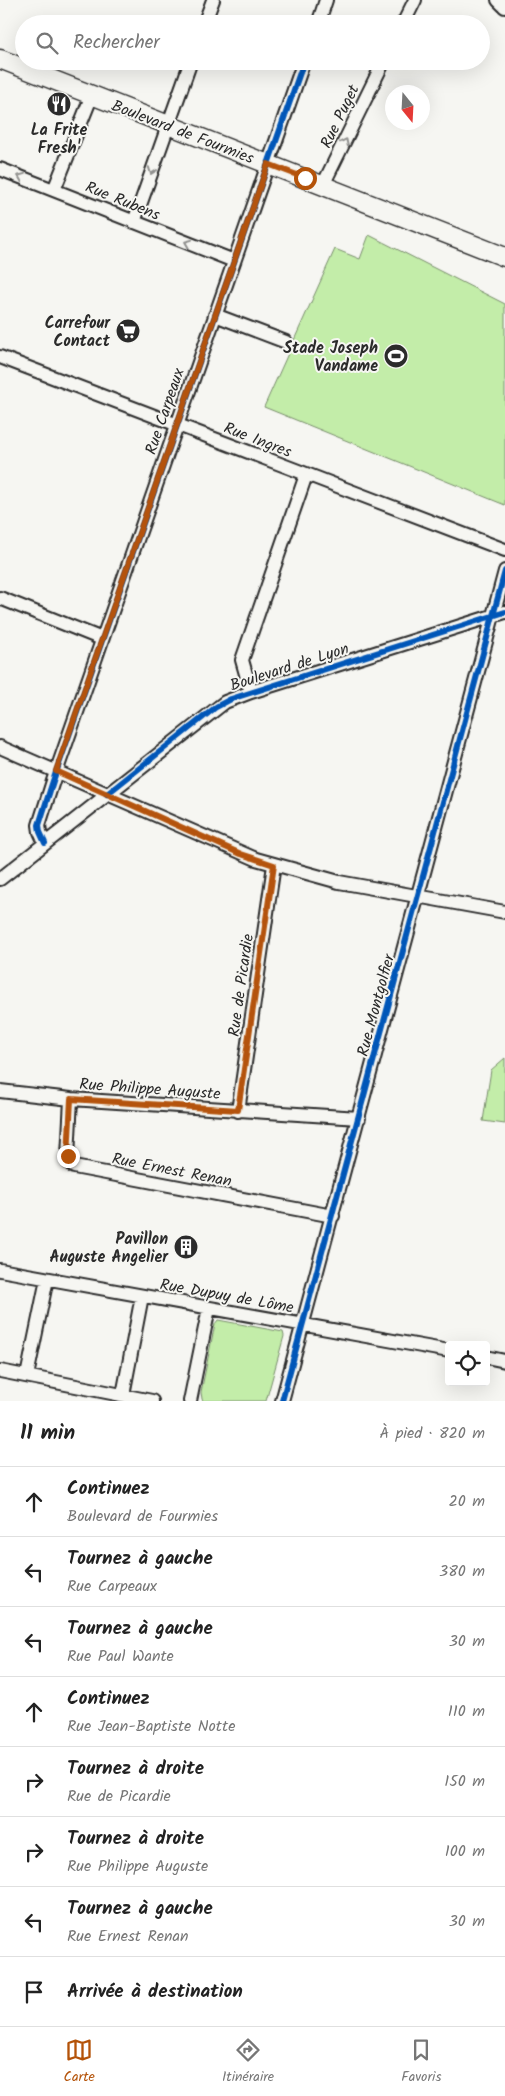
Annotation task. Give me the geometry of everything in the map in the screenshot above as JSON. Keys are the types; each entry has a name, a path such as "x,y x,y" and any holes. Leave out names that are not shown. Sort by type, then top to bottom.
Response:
{"street":[{"path":"207,15 213,0"},
{"path":"321,15 326,0"},
{"path":"408,15 415,0"},
{"path":"498,0 505,7"},
{"name":"Boulevard de Fourmies","path":"0,60 15,66"},
{"name":"Boulevard de Fourmies","path":"26,70 505,256"},
{"path":"134,222 188,70"},
{"name":"Rue Carpeaux","path":"45,843 39,825 56,771 301,70"},
{"name":"Rue Puget","path":"323,185 380,70"},
{"path":"54,190 92,95"},
{"name":"Rue Rubens","path":"0,169 234,261"},
{"path":"215,315 286,342"},
{"name":"Rue Ingres","path":"0,357 505,550"},
{"path":"250,692 242,660 306,475"},
{"name":"Rue Montgolfier","path":"282,1401 418,896 499,614 505,571"},
{"path":"0,598 102,639"},
{"name":"Boulevard de Lyon","path":"0,879 216,708 231,699 499,614"},
{"path":"0,747 241,854 274,865 333,881 505,912"},
{"name":"Rue de Picardie","path":"238,1110 274,865"},
{"name":"Rue Philippe Auguste","path":"0,1091 71,1099 359,1118"},
{"name":"Rue Ernest Renan","path":"71,1099 68,1156 72,1165 78,1168 333,1216"},
{"name":"Rue Dupuy de Lôme","path":"0,1270 445,1350"},
{"path":"27,1376 47,1279"},
{"path":"123,1395 142,1296"},
{"path":"190,1401 209,1308"},
{"path":"490,1359 505,1361"},
{"path":"0,1371 152,1401"}],"green space":[{"name":"Stade Joseph Vandame","path":"369,235 505,304 505,505 264,407 335,249 360,259"},
{"path":"505,1058 505,1124 483,1121 491,1070"},
{"path":"218,1320 283,1332 284,1336 266,1401 203,1401 201,1392 215,1324"}],"cycle path":[{"path":"45,843 39,825 53,781 301,70"},
{"path":"282,1401 505,571"},
{"path":"107,794 216,707 231,699 505,612"}],"place":[{"name":"La Frite Fresh'","path":"59,104"},
{"name":"Carrefour Contact","path":"128,331"},
{"name":"Stade Joseph Vandame","path":"396,356"},
{"name":"Pavillon Auguste Angelier","path":"186,1247"}],"route":[{"path":"68,1156 71,1099 238,1110 274,865 241,854 56,771 268,164 305,178"}]}
